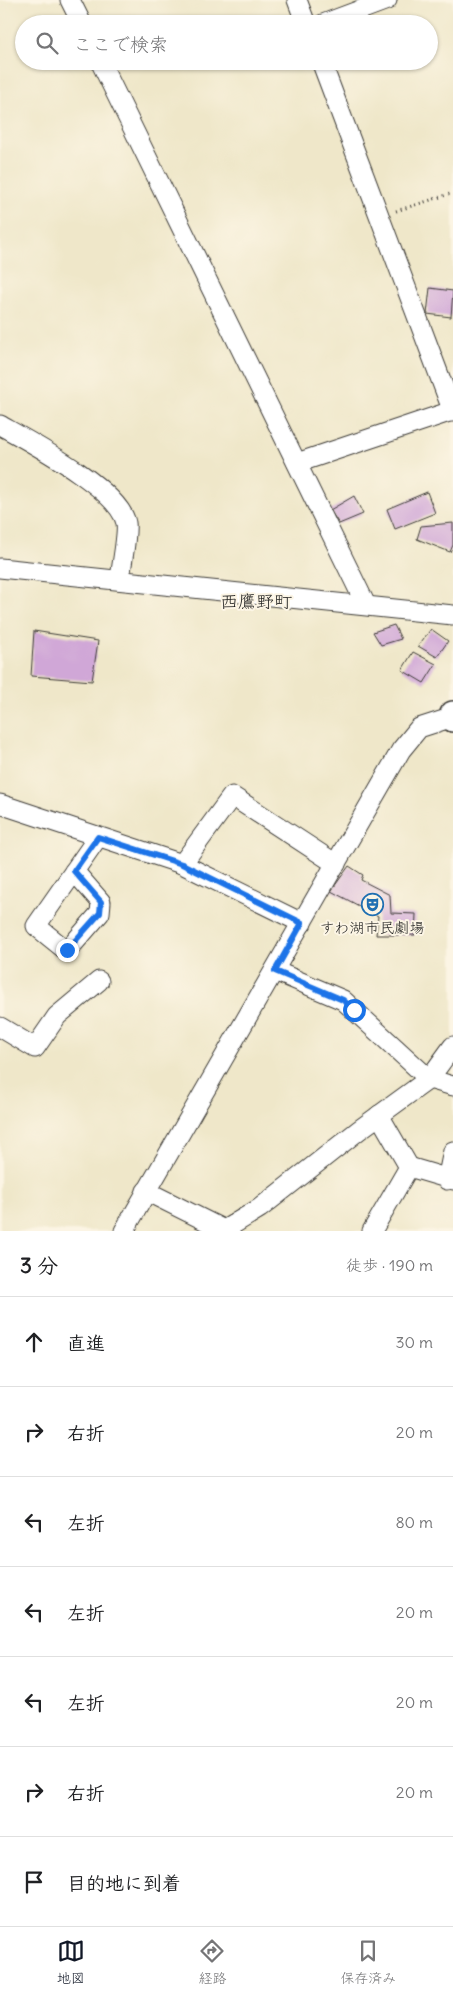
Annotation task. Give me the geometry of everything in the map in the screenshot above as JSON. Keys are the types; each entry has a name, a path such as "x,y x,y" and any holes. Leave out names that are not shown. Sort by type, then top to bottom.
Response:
{"street":[{"path":"70,0 78,15"},
{"path":"297,0 303,15"},
{"path":"347,15 387,0"},
{"path":"104,70 366,605"},
{"path":"297,463 453,412 324,70"},
{"path":"0,425 80,473 111,497 126,522 120,580"},
{"path":"0,568 453,615"},
{"path":"124,1231 401,750 419,728 453,718"},
{"path":"182,864 232,796 336,864"},
{"path":"0,804 182,864 302,923"},
{"path":"74,871 98,837"},
{"path":"275,971 343,1000 429,1079 453,1086"},
{"path":"0,1027 35,1048 57,1016 99,982"},
{"path":"146,1191 225,1230 260,1208 379,1115 429,1079 453,1046"},
{"path":"379,1115 409,1167 450,1180 453,1151"},
{"path":"372,1231 409,1167"}],"path":[{"path":"379,217 453,193"}],"building":[{"path":"430,288 453,291 451,317 427,314"},
{"path":"427,492 435,513 395,529 387,509"},
{"path":"354,496 363,514 339,524 330,510"},
{"path":"453,523 453,545 450,552 417,539 421,526"},
{"path":"394,625 401,639 381,645 373,632"},
{"path":"431,629 448,641 437,657 418,646"},
{"path":"34,631 98,641 92,681 31,676"},
{"path":"413,652 436,664 424,683 402,670"},
{"name":"すわ湖市民劇場","path":"349,866 363,875 361,880 390,895 391,913 416,914 415,935 376,935 378,916 331,891"}],"place":[{"name":"すわ湖市民劇場","path":"372,904"}],"district":[{"name":"西鷹野町","path":"256,601"}],"route":[{"path":"67,950 100,913 101,902 74,871 98,837 182,864 302,923 275,971 343,1000 354,1010"}]}
